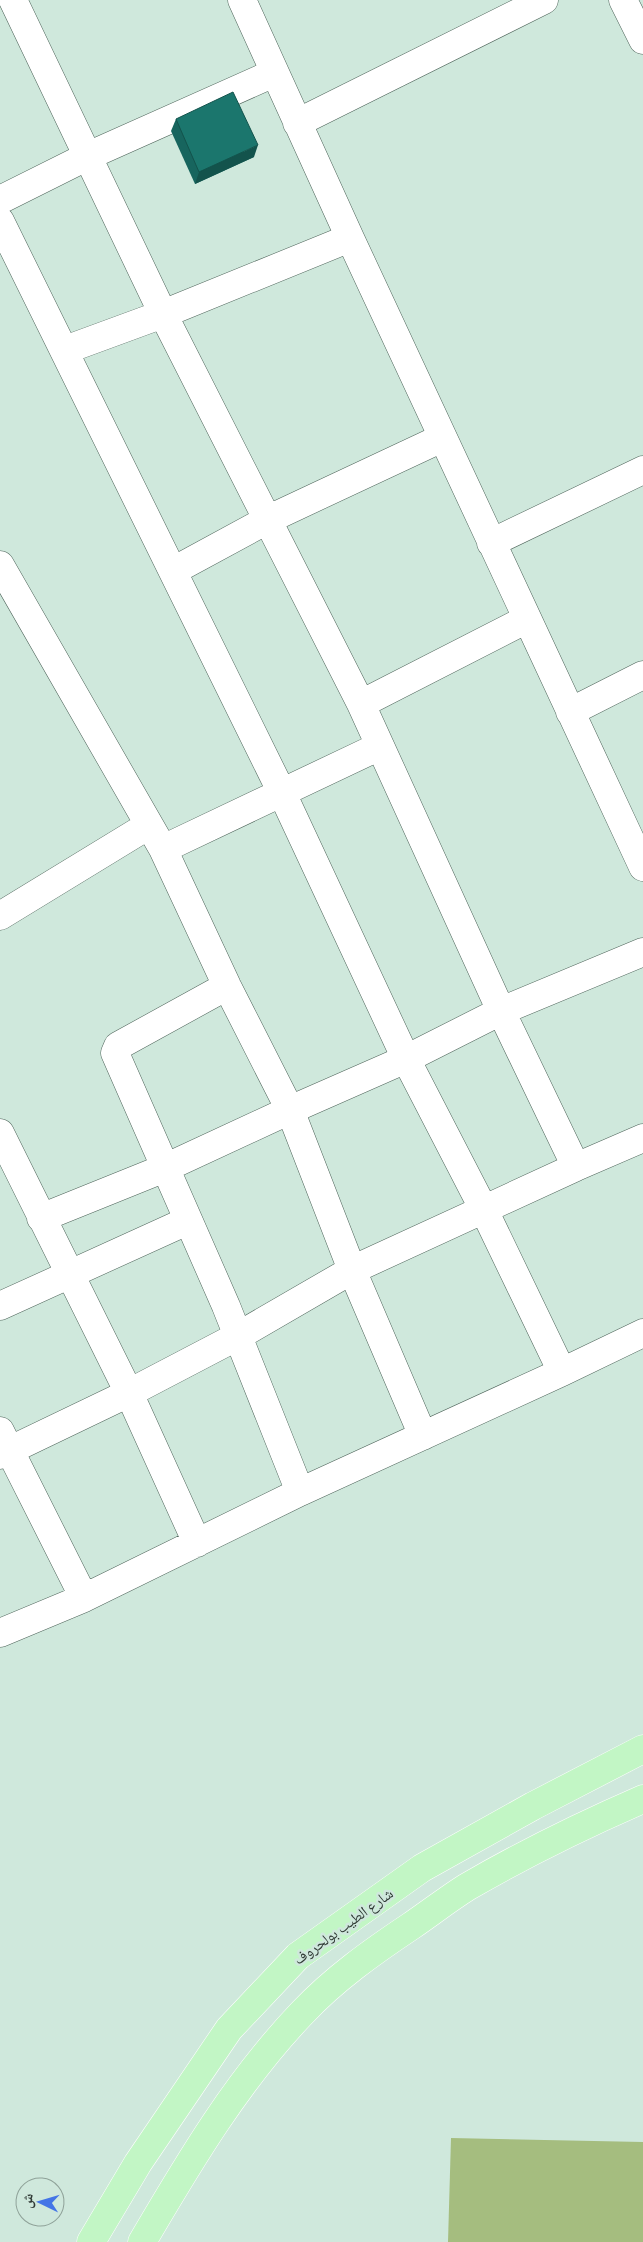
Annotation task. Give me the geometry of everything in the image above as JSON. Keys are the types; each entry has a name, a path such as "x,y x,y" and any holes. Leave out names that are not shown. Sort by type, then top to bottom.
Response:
{"main road":[{"name":"شارع الطيب بولحروف","path":"91,2242 138,2163 229,2029 298,1956 422,1868 533,1806 643,1749"},
{"path":"142,2242 191,2158 250,2074 301,2013 329,1986 366,1956 467,1888 574,1830 643,1799"}],"street":[{"path":"0,3 7,0"},
{"path":"13,0 163,314 361,704 501,1011 576,1167"},
{"path":"242,0 442,438 643,867"},
{"path":"297,123 544,0"},
{"path":"623,0 643,40"},
{"path":"0,200 88,156 274,73"},
{"path":"0,221 282,793 406,1060 484,1210 562,1372"},
{"path":"65,350 163,314 350,238"},
{"path":"173,571 267,520 442,438"},
{"path":"491,543 643,470"},
{"path":"0,565 163,849 290,1110 352,1270 423,1436"},
{"path":"361,704 527,619"},
{"path":"570,712 643,675"},
{"path":"163,849 380,746"},
{"path":"0,916 149,825"},
{"path":"42,1218 166,1168 290,1110 406,1060 501,1011 643,952"},
{"path":"228,986 118,1046 115,1053 238,1336 300,1492"},
{"path":"0,1133 129,1393 197,1543"},
{"path":"84,1598 3,1445 129,1393 238,1336 352,1270 643,1138"},
{"path":"0,1306 187,1221"},
{"path":"0,1633 84,1598 300,1492 643,1333"}],"green space":[{"path":"451,2138 643,2142 643,2242 448,2242"}],"building":[{"path":"233,92 258,145 199,172 176,119"}]}
